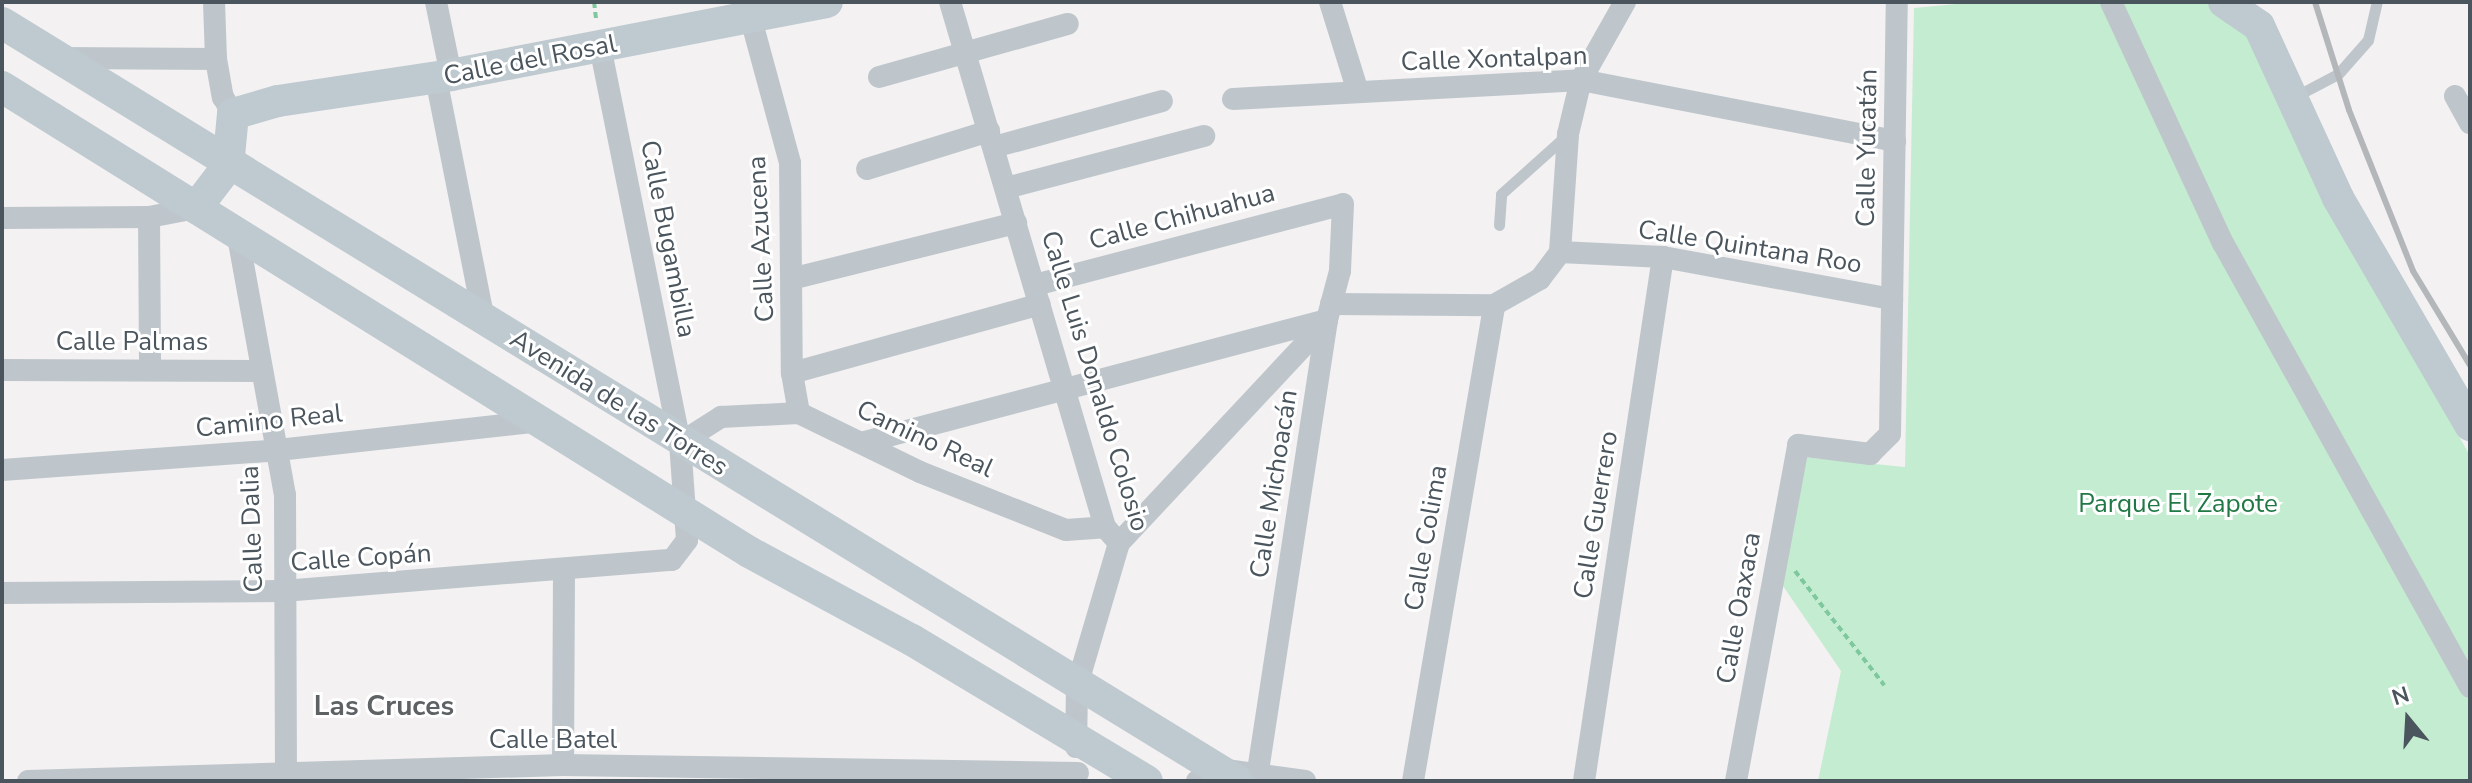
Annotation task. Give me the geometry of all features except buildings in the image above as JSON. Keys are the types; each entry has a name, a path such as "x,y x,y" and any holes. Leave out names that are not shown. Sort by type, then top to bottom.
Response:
{"street":[{"path":"2,218 149,217 196,208 228,166 233,114 223,97 216,59 214,2"},
{"path":"436,2 443,77 483,316"},
{"name":"Calle del Rosal","path":"233,114 278,101 443,77 827,2"},
{"name":"Calle Luis Donaldo Colosio","path":"950,2 1064,392 1112,535 1077,686 1075,736 1079,777"},
{"path":"1330,2 1358,92"},
{"path":"865,442 1064,392 1329,312 1494,305 1540,279 1560,252 1568,134 1581,80 1625,2"},
{"name":"Calle Yucatán","path":"1798,445 1870,454 1890,434 1897,2"},
{"path":"2111,2 2223,243 2470,687"},
{"path":"2224,2 2259,26 2338,198 2470,425"},
{"name":"Calle Azucena","path":"751,19 790,163 795,278 792,373 799,413"},
{"name":"Avenida de las Torres","path":"2,23 228,166 483,316 680,443 1228,776"},
{"path":"879,77 965,50 1068,24"},
{"name":"Calle Bugambilla","path":"600,46 680,443 688,513"},
{"path":"61,58 216,59"},
{"name":"Calle Xontalpan","path":"1233,99 1581,80 1895,141"},
{"path":"2,87 688,513 1075,736 1147,781"},
{"path":"2455,96 2470,123"},
{"path":"867,169 1162,101"},
{"path":"1006,188 1204,136"},
{"name":"Calle Chihuahua","path":"792,373 1037,294 1343,204"},
{"name":"Calle Michoacán","path":"1228,776 1340,271 1343,204"},
{"path":"149,217 150,370"},
{"path":"795,278 1016,223"},
{"name":"Calle Dalia","path":"237,231 285,495 286,779"},
{"name":"Calle Quintana Roo","path":"1560,252 1663,257 1892,299"},
{"name":"Calle Guerrero","path":"1584,781 1663,257"},
{"name":"Calle Colima","path":"1413,781 1494,305"},
{"path":"1112,535 1329,312"},
{"name":"Calle Palmas","path":"2,370 262,371"},
{"name":"Camino Real","path":"680,443 721,417 799,413 865,442 920,472 1066,530 1112,535"},
{"name":"Camino Real","path":"2,470 278,450 541,421"},
{"name":"Calle Oaxaca","path":"1736,781 1798,445"},
{"name":"Calle Copán","path":"2,593 283,591 564,572 672,560 687,540 688,513"},
{"path":"563,765 564,572"},
{"name":"Calle Batel","path":"28,781 468,775 563,765 1079,777"},
{"path":"1228,776 1305,781"}],"lane":[{"path":"2292,99 2338,74 2368,40 2377,2"},
{"path":"1499,225 1501,194 1568,134"}],"path":[{"path":"1778,550 1884,685"}],"green space":[{"name":"Parque El Zapote","path":"1978,2 2205,2 2253,31 2331,204 2470,456 2470,781 1818,781 1841,671 1783,586 1803,457 1905,467 1914,8"}],"railway":[{"path":"2315,2 2349,110 2413,271 2470,365"}],"district":[{"name":"Las Cruces","path":"384,706"}]}
